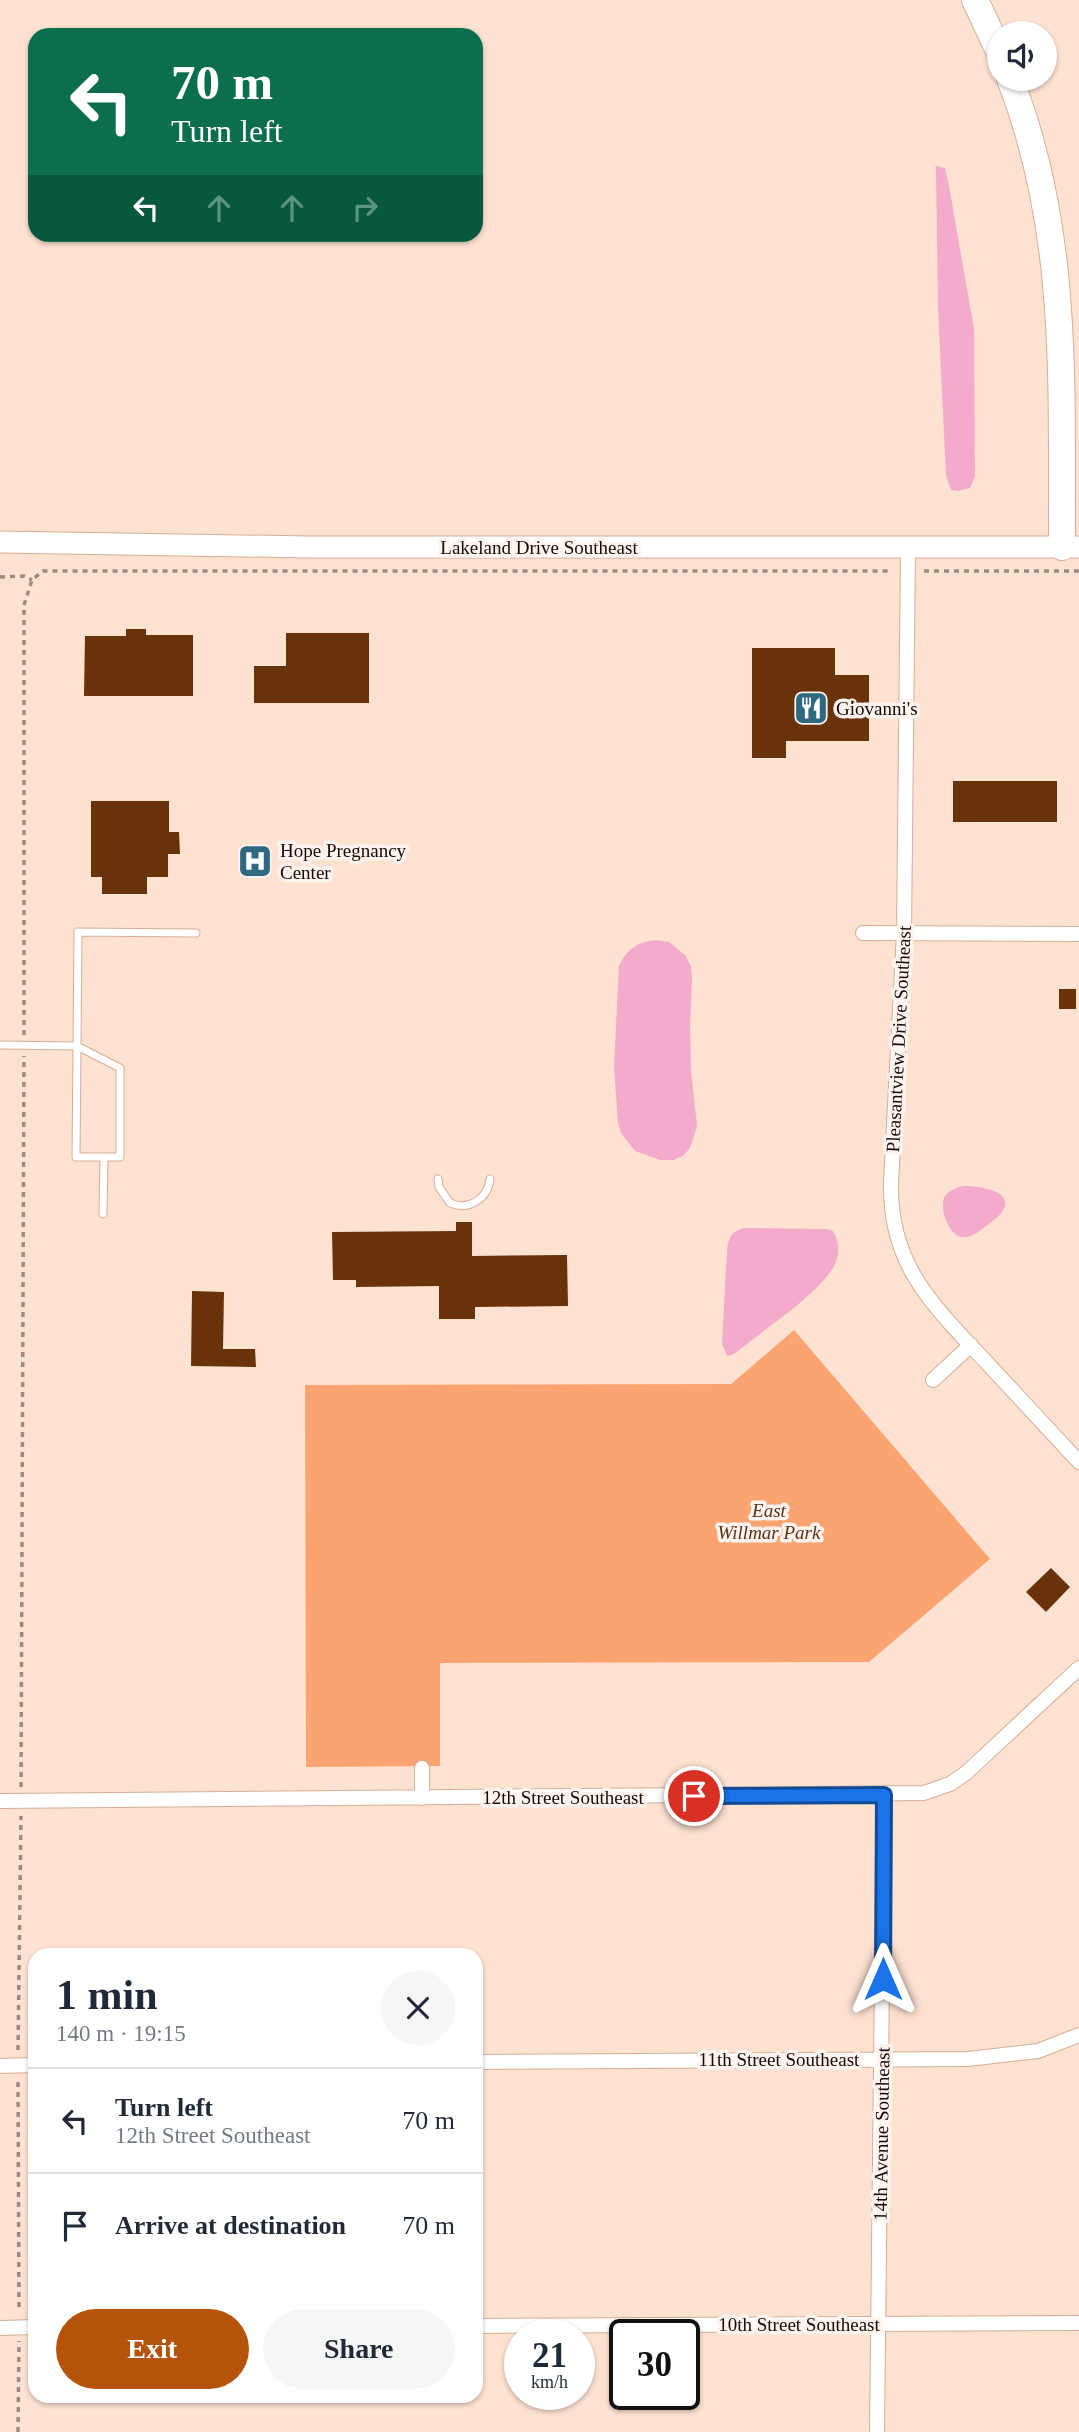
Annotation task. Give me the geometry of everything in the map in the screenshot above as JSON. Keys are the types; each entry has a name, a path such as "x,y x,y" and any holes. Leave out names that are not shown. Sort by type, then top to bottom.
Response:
{"highway":[{"path":"975,0 987,26"},
{"path":"1014,91 1031,139 1040,177 1052,233 1058,281 1071,547"}],"main road":[{"name":"Lakeland Drive Southeast","path":"0,541 309,547 1071,547"}],"street":[{"name":"Pleasantview Drive Southeast","path":"908,548 904,933 891,1182 892,1220 903,1254 922,1290 1079,1462"},
{"path":"863,933 1079,934"},
{"path":"933,1380 971,1345"},
{"name":"12th Street Southeast","path":"0,1801 924,1793 950,1784 966,1773 1079,1668"},
{"path":"422,1768 422,1798"},
{"name":"14th Avenue Southeast","path":"877,2432 884,1795"},
{"name":"11th Street Southeast","path":"483,2062 992,2058 1038,2050 1079,2035"},
{"path":"0,2066 28,2066"},
{"name":"10th Street Southeast","path":"483,2326 1079,2323"},
{"path":"0,2328 28,2328"}],"lane":[{"path":"0,1045 77,1046 120,1068 120,1157 76,1157 77,1046 78,932 196,933"},
{"path":"103,1214 104,1157"},
{"path":"438,1179 444,1196 450,1203 461,1207 477,1201 488,1189 490,1179"}],"path":[{"path":"18,2432 24,605 32,580 48,570 1079,571"},
{"path":"0,577 24,576 32,580"}],"green space":[{"name":"East Willmar Park","path":"794,1330 990,1559 869,1662 440,1663 440,1766 306,1767 305,1385 731,1384"}],"shaded area":[{"path":"936,166 945,168 974,329 975,476 970,488 958,491 951,490 946,475 938,307"},
{"path":"656,940 669,942 685,955 691,966 691,1070 697,1126 690,1148 683,1156 673,1160 660,1160 635,1151 621,1133 618,1123 614,1067 619,966 633,947"},
{"path":"963,1186 993,1191 1005,1199 1001,1214 977,1233 966,1237 953,1232 943,1207 945,1196"},
{"path":"745,1228 827,1229 833,1231 838,1254 833,1268 814,1290 742,1348 727,1356 722,1344 727,1250 732,1235"}],"building":[{"path":"126,629 146,629 146,635 193,635 193,696 84,696 85,636 126,636"},
{"path":"286,633 369,633 369,703 254,703 254,666 286,666"},
{"name":"Giovanni's","path":"752,648 835,648 835,675 869,675 869,741 786,741 786,758 752,758"},
{"path":"953,781 1057,781 1057,822 953,822"},
{"path":"91,801 169,801 169,832 179,832 180,854 168,854 168,877 147,877 147,894 102,894 102,877 91,877"},
{"path":"1059,989 1076,989 1076,1009 1059,1009"},
{"path":"456,1222 472,1222 472,1256 567,1255 568,1306 475,1307 475,1319 439,1319 439,1286 356,1287 356,1280 333,1280 332,1232 456,1231"},
{"path":"192,1291 224,1292 223,1349 255,1349 256,1367 191,1366"},
{"path":"1051,1568 1070,1587 1046,1612 1026,1592"}],"place":[{"name":"Giovanni's","path":"811,708"},
{"name":"Hope Pregnancy Center","path":"255,861"}],"route":[{"path":"694,1796 884,1795 883,1979"}]}
